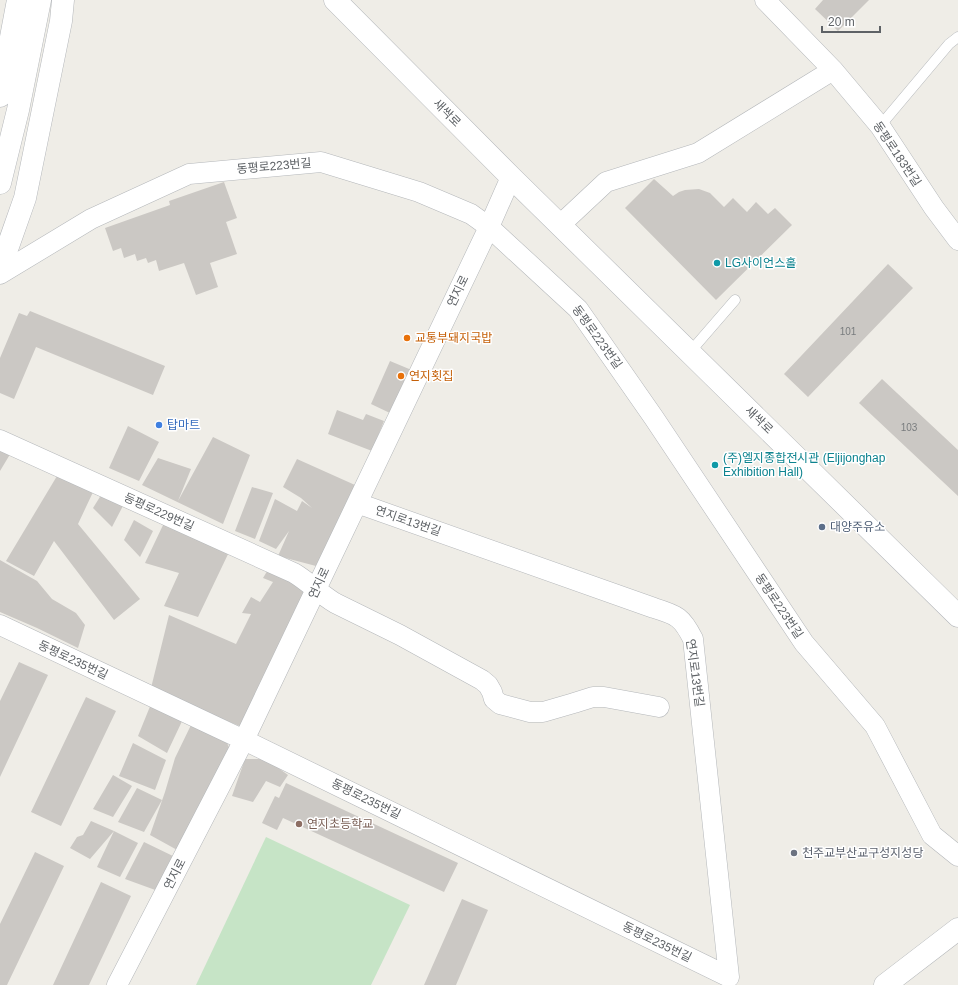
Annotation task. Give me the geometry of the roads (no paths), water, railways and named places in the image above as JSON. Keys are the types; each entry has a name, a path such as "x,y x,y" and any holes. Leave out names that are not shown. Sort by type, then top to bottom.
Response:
{"main road":[{"path":"0,96 18,0"},
{"path":"0,183 18,110 40,0"},
{"path":"0,269 26,198 61,20 63,0"},
{"name":"새싹로","path":"335,0 511,177 958,616"},
{"path":"885,985 958,929"}],"street":[{"name":"동평로183번길","path":"765,0 834,70 880,126 934,208 958,240"},
{"path":"560,225 606,182 698,153 834,70"},
{"name":"동평로223번길","path":"0,274 91,219 189,174 321,162 419,192 471,214 489,227 578,308 654,418 804,643 875,726 932,835 958,856"},
{"name":"연지로","path":"117,985 244,740 489,227 511,177"},
{"name":"동평로229번길","path":"0,440 294,573 335,603 400,635 482,680 488,685 494,699 500,704 530,712 543,712 574,704 593,697 604,697 659,707"},
{"name":"연지로13번길","path":"357,504 670,613 679,618 687,626 692,639 729,977"},
{"name":"동평로235번길","path":"0,625 244,740 729,977"}],"lane":[{"path":"880,126 949,44 958,37"},
{"path":"690,352 735,300"}],"place":[{"name":"LG사이언스홀","path":"717,263"},
{"name":"교통부돼지국밥","path":"407,338"},
{"name":"연지횟집","path":"401,376"},
{"name":"탑마트","path":"159,425"},
{"name":"(주)엘지종합전시관 (Eljijonghap Exhibition Hall)","path":"715,465"},
{"name":"대양주유소","path":"822,527"},
{"name":"연지초등학교","path":"299,824"},
{"name":"천주교부산교구성지성당","path":"794,853"}]}
